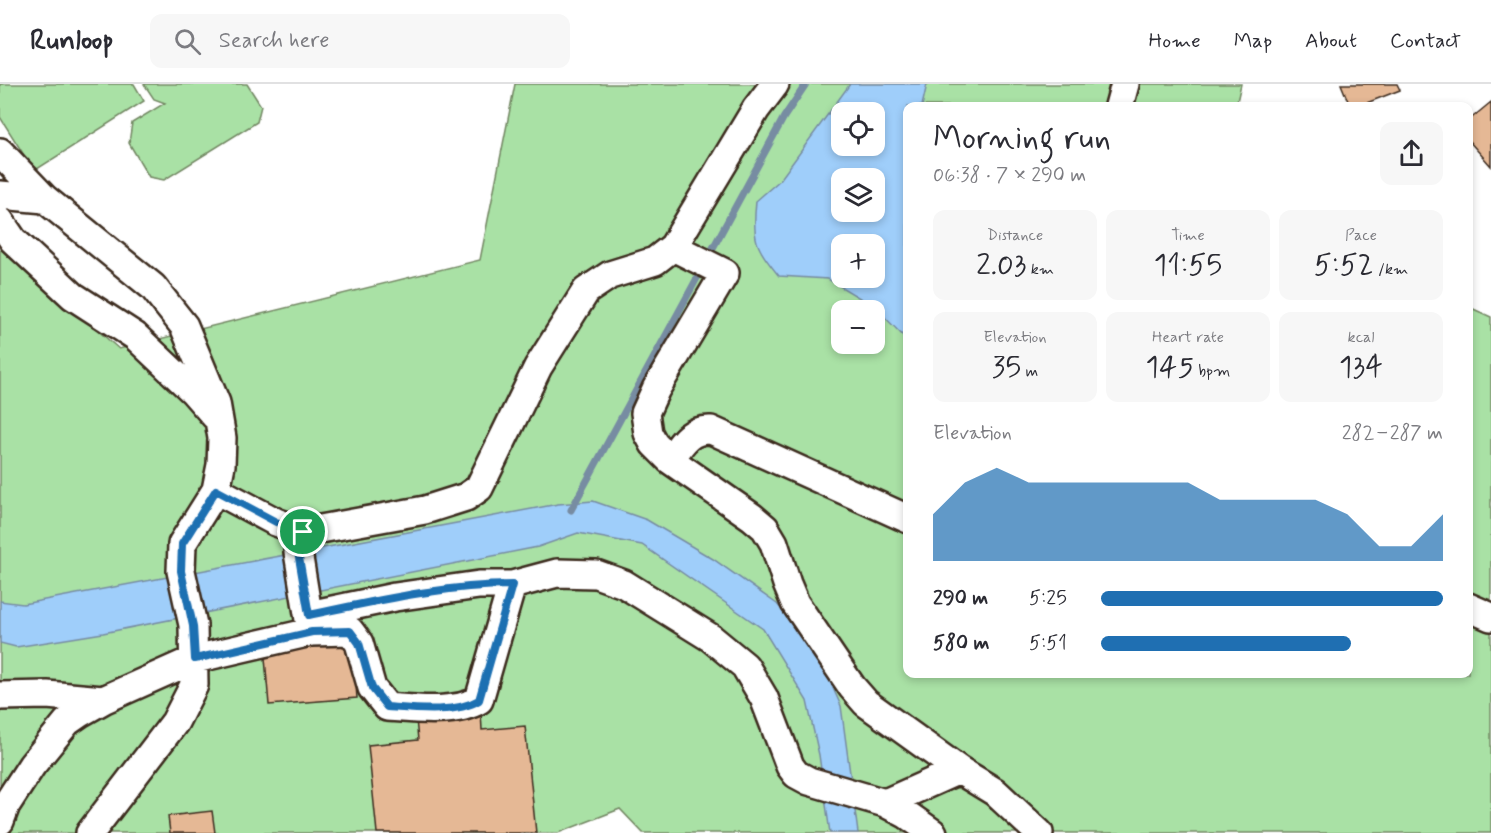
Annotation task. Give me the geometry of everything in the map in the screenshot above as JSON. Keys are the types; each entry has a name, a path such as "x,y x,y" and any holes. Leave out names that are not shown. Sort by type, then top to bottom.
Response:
{"lane":[{"path":"692,256 756,109 775,84"},
{"path":"1120,102 1125,84"},
{"path":"0,152 45,199 153,287 184,326 216,403 222,438 221,465 216,490 182,544 181,571 193,626 194,685 176,722 90,833"},
{"path":"0,195 45,199"},
{"path":"0,221 13,240 73,296 135,336 194,392 219,422"},
{"path":"301,542 425,510 466,497 479,488 538,367 586,291 610,275 655,261 692,256 725,273 656,389 645,413 651,438 670,460 765,528 774,543 795,603 852,687 866,703 959,770 995,792 1039,833"},
{"path":"670,460 691,434 701,430 711,430 903,517"},
{"path":"216,490 276,522 301,542 310,617"},
{"path":"0,821 6,805 32,765 67,722 103,700 195,659 310,617 395,597 479,585 512,585 557,573 596,574 624,584 711,638 745,666 764,698 790,766 796,774 809,781 877,801 906,814 933,833"},
{"path":"310,617 350,631 359,643 372,688 387,707 423,710 470,706 479,700 512,585"},
{"path":"1473,609 1491,618"},
{"path":"0,696 47,695 103,700"},
{"path":"47,695 67,722"},
{"path":"877,801 959,770"}],"green space":[{"path":"0,84 134,84 144,101 34,171 0,117"},
{"path":"144,84 247,84 261,106 257,122 164,180 149,177 129,143 132,123 165,103 154,99"},
{"path":"515,84 1241,84 1237,102 903,102 903,678 1473,678 1473,309 1491,317 1491,833 643,833 620,809 558,833 0,833 0,245 119,349 480,260"}],"water":[{"path":"850,84 927,84 923,102 903,102 903,336 885,317 885,300 863,300 843,288 885,288 885,234 831,234 831,281 779,276 760,249 755,234 756,201 780,180 831,110 831,156 885,156 885,102 837,102"},
{"path":"593,501 647,520 713,559 777,604 816,650 841,706 858,833 830,833 819,755 807,701 763,629 642,545 578,533 538,547 103,633 16,647 0,643 0,601 23,604 558,504"}],"building":[{"path":"1341,84 1397,84 1400,90 1369,102 1348,102"},
{"path":"1491,102 1491,166 1473,146 1473,117"},
{"path":"352,638 357,698 269,705 264,646"},
{"path":"481,712 482,730 525,726 536,833 377,833 368,745 418,740 416,719"},
{"path":"212,811 215,833 170,833 168,816"}],"waterway":[{"path":"707,259 784,117 806,84"},
{"path":"571,510 702,269"}],"route":[{"path":"216,490 276,522 303,532 298,552 309,615 395,597 479,585 512,585 479,700 470,706 423,710 387,707 372,688 359,643 350,631 312,632 195,659 193,626 181,571 182,544 216,490"}]}
